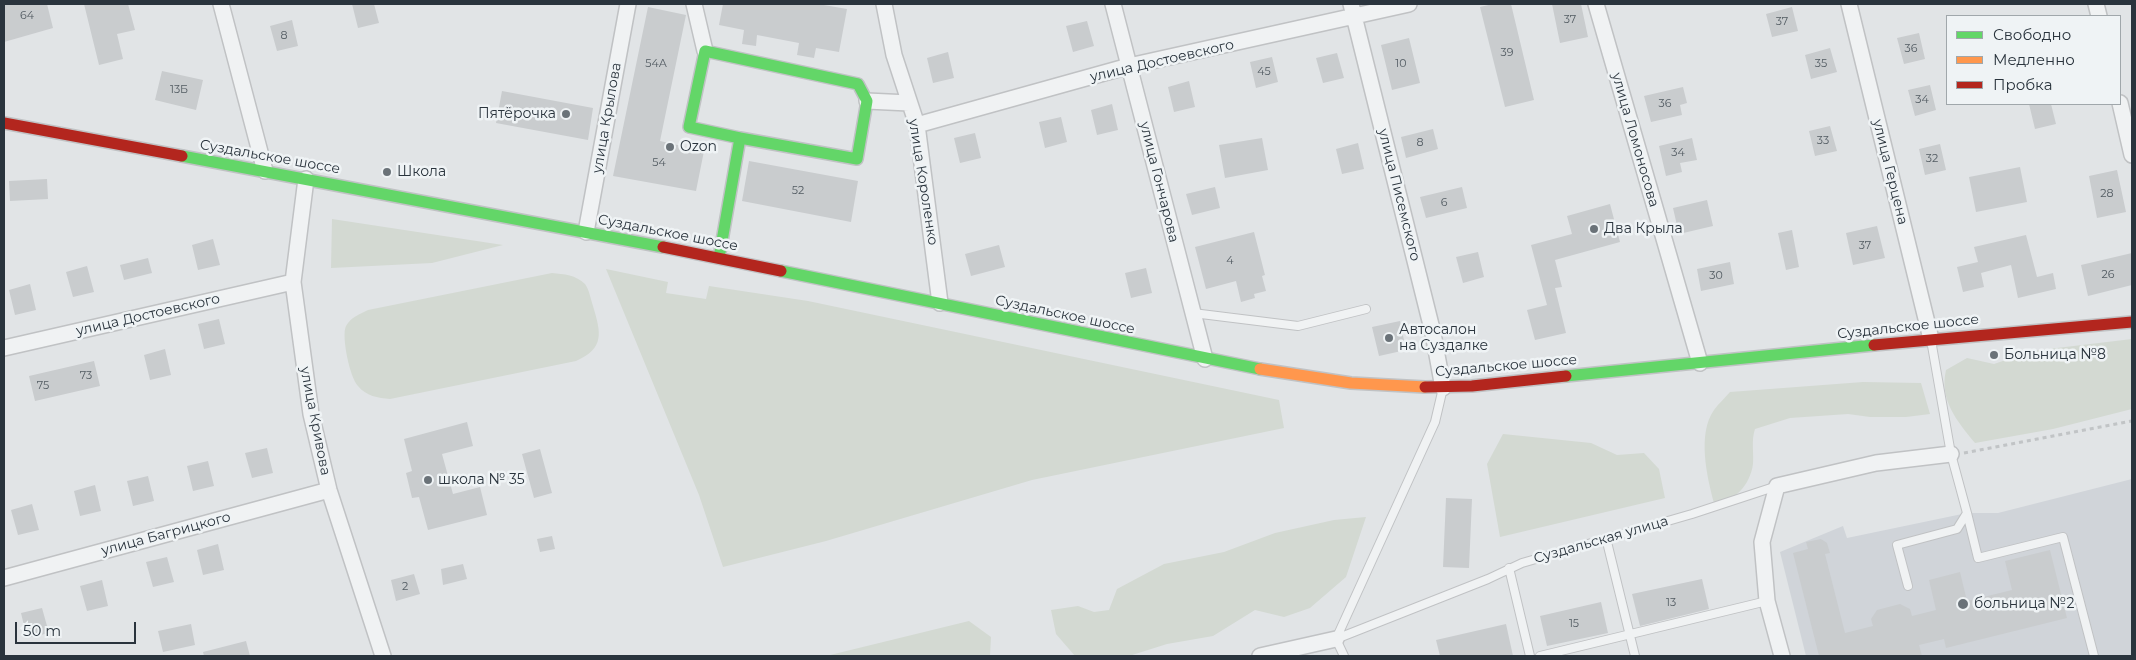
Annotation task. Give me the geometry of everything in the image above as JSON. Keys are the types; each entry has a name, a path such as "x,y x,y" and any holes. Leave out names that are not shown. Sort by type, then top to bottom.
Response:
{"main road":[{"path":"705,51 858,84 867,101 857,159 689,127 705,51"},
{"name":"Суздальское шоссе","path":"4,124 586,232 1300,377 1390,386 1443,388 2132,322"},
{"path":"719,258 740,138"}],"street":[{"path":"221,4 265,171"},
{"name":"улица Крылова","path":"586,232 628,4"},
{"path":"694,4 705,51"},
{"name":"улица Короленко","path":"884,4 894,55 917,125 940,304"},
{"name":"улица Гончарова","path":"1113,4 1205,359"},
{"name":"улица Достоевского","path":"917,125 1130,66 1353,11 1409,4"},
{"name":"улица Ломоносова","path":"1596,4 1700,363"},
{"name":"улица Герцена","path":"1849,4 1931,340"},
{"name":"улица Писемского","path":"1353,11 1428,315 1443,388"},
{"path":"867,101 909,103"},
{"path":"2121,105 2128,120 2132,155"},
{"name":"улица Кривова","path":"306,179 293,282 311,414 329,490 383,656"},
{"name":"улица Достоевского","path":"4,348 293,282"},
{"name":"Суздальская улица","path":"1777,486 1876,463 1951,454"},
{"path":"1777,486 1762,542 1767,601 1782,656"},
{"name":"улица Багрицкого","path":"4,578 329,490"},
{"name":"Суздальская улица","path":"1260,656 1336,639"}],"lane":[{"path":"1193,313 1298,326 1366,309"},
{"path":"1931,340 1951,454 1978,558 2063,538 2094,656"},
{"path":"1344,656 1336,639 1435,422 1443,388"},
{"name":"Суздальская улица","path":"1336,639 1488,579 1509,568 1692,514 1777,486"},
{"path":"1908,586 1897,544 1957,529 1967,512"},
{"path":"1606,538 1635,656"},
{"path":"1509,568 1530,656"},
{"path":"1540,656 1767,601"}],"path":[{"path":"1951,454 1974,452 2132,421"}],"shaded area":[{"path":"332,219 503,245 432,263 331,268"},
{"path":"606,269 668,282 666,293 706,299 709,286 808,301 1279,400 1284,428 1032,480 826,541 723,567 699,495"},
{"path":"552,273 574,277 585,284 596,316 599,332 596,345 592,351 576,361 390,399 368,394 355,382 347,357 345,331 348,323 359,314 368,310"},
{"path":"2132,339 2132,409 2053,429 1975,443 1956,418 1947,400 1944,381 1946,370 1967,358 1994,364 2032,351"},
{"path":"1863,382 1921,383 1930,414 1906,417 1870,417 1848,414 1790,418 1755,429 1753,464 1749,479 1735,496 1722,502 1714,503 1706,468 1706,431 1714,410 1730,392"},
{"path":"1503,434 1591,443 1617,455 1644,453 1659,469 1665,498 1500,537 1487,464"},
{"name":"больница №2","path":"2132,479 2132,656 1806,656 1780,552 1843,526 1847,538 1967,513 1998,513"},
{"path":"1366,517 1346,577 1310,608 1284,617 1255,610 1213,636 1167,644 1129,656 1075,656 1056,634 1051,610 1078,606 1094,612 1109,610 1117,589 1164,564 1224,552 1275,533 1334,520"},
{"path":"969,621 991,637 990,656 826,656"}],"building":[{"path":"4,4 47,4 53,28 4,42"},
{"path":"84,4 128,4 135,30 117,34 123,59 99,65"},
{"path":"352,4 374,4 379,23 358,28"},
{"path":"723,4 818,4 847,9 839,52 816,48 814,58 797,55 799,43 757,35 756,46 742,44 744,30 719,25"},
{"path":"1493,4 1511,4 1534,100 1505,107 1480,7"},
{"path":"1552,4 1581,4 1588,37 1560,43"},
{"path":"648,7 686,15 660,141 704,151 696,191 613,176"},
{"path":"1792,7 1798,31 1772,37 1766,14"},
{"path":"292,20 298,46 277,51 270,26"},
{"path":"1087,21 1094,46 1073,52 1066,26"},
{"path":"1919,33 1925,59 1904,64 1897,38"},
{"path":"1409,38 1420,83 1392,90 1381,45"},
{"path":"1830,48 1837,72 1811,79 1805,55"},
{"path":"948,52 954,78 933,83 927,58"},
{"path":"1337,53 1344,78 1323,83 1316,58"},
{"path":"1272,57 1278,82 1256,88 1250,62"},
{"path":"162,71 203,80 196,110 155,100"},
{"path":"1189,81 1195,107 1174,112 1168,87"},
{"path":"1930,85 1936,110 1915,116 1908,90"},
{"path":"1683,87 1687,103 1680,105 1682,115 1651,122 1644,96"},
{"path":"502,91 593,108 588,140 496,123"},
{"path":"1112,104 1118,130 1097,135 1091,110"},
{"path":"2029,105 2051,105 2056,124 2035,129"},
{"path":"1061,117 1067,142 1045,148 1039,122"},
{"path":"1830,126 1837,151 1815,156 1809,131"},
{"path":"1433,129 1438,149 1406,158 1401,137"},
{"path":"975,133 981,158 960,163 954,138"},
{"path":"1262,138 1268,170 1225,178 1219,145"},
{"path":"1692,138 1697,160 1680,163 1682,172 1666,176 1659,146"},
{"path":"1358,143 1364,169 1342,174 1336,149"},
{"path":"1940,144 1946,170 1925,175 1919,149"},
{"path":"749,161 858,181 851,222 742,201"},
{"path":"2020,167 2027,202 1976,212 1969,177"},
{"path":"2117,170 2126,212 2097,218 2089,176"},
{"path":"47,179 48,199 10,201 9,181"},
{"path":"1215,187 1220,208 1192,215 1186,194"},
{"path":"1462,187 1467,208 1426,218 1420,197"},
{"path":"1707,200 1713,226 1679,234 1673,208"},
{"path":"1610,204 1620,242 1555,260 1562,287 1555,288 1566,333 1535,340 1527,310 1547,305 1531,245 1572,234 1567,216"},
{"path":"1877,226 1885,258 1853,265 1846,233"},
{"path":"1792,230 1799,267 1786,270 1778,233"},
{"path":"1254,232 1265,275 1262,276 1266,291 1254,294 1255,298 1241,302 1236,281 1206,289 1195,247"},
{"path":"2026,235 2037,277 2053,273 2056,289 2018,298 2011,265 1981,273 1984,287 1963,292 1957,267 1978,262 1974,247"},
{"path":"213,239 220,265 198,270 192,245"},
{"path":"999,245 1005,267 971,276 965,254"},
{"path":"1478,252 1484,277 1463,283 1456,257"},
{"path":"2132,253 2132,285 2088,296 2081,265"},
{"path":"148,258 152,273 124,280 120,265"},
{"path":"1730,262 1734,284 1701,291 1697,269"},
{"path":"87,266 94,292 73,297 66,272"},
{"path":"1146,268 1152,293 1131,298 1125,273"},
{"path":"30,284 36,310 15,315 9,290"},
{"path":"219,319 225,344 204,349 198,324"},
{"name":"Автосалон на Суздалке","path":"1400,321 1406,350 1379,356 1372,327"},
{"path":"165,349 171,375 150,380 144,355"},
{"path":"94,361 100,386 35,401 29,376"},
{"name":"школа № 35","path":"467,422 473,446 442,454 453,494 480,487 487,515 428,530 419,497 412,498 406,473 412,471 404,439"},
{"path":"267,448 273,473 252,478 245,453"},
{"path":"540,449 552,493 534,498 522,454"},
{"path":"208,461 214,486 193,491 187,466"},
{"path":"148,476 154,501 133,506 127,481"},
{"path":"95,485 101,511 80,516 74,491"},
{"path":"1446,498 1472,499 1469,568 1443,567"},
{"path":"32,504 39,530 18,535 11,510"},
{"path":"552,536 555,549 540,552 537,539"},
{"name":"больница №2","path":"1821,539 1827,543 1830,553 1825,554 1845,633 1873,626 1871,619 1877,610 1900,604 1910,609 1912,616 1936,610 1929,580 1960,572 1967,601 2012,590 2005,561 2050,550 2067,618 1946,648 1944,639 1919,645 1922,656 1819,656 1793,553 1808,549 1806,542"},
{"path":"218,544 224,570 203,575 197,550"},
{"path":"167,557 174,582 153,587 146,562"},
{"path":"463,564 467,579 443,585 441,569"},
{"path":"414,574 420,594 396,601 391,580"},
{"path":"1702,579 1709,609 1640,626 1632,594"},
{"path":"102,580 108,606 87,611 80,586"},
{"path":"1601,602 1608,633 1547,646 1540,616"},
{"path":"42,608 49,633 27,638 21,613"},
{"path":"191,624 195,645 163,652 158,631"},
{"path":"1506,624 1513,656 1440,656 1436,640"},
{"path":"246,641 250,656 204,656 203,652"}],"traffic: fast":[{"path":"719,258 740,138 857,159 867,101 858,84 705,51 689,127 740,138"},
{"path":"182,156 663,247"},
{"path":"781,271 1260,369"},
{"path":"1566,376 1874,345"}],"traffic: slow":[{"path":"1260,369 1351,383 1425,387"}],"traffic: jam":[{"path":"4,123 182,156"},
{"path":"663,247 781,271"},
{"path":"1874,345 2132,322"},
{"path":"1425,387 1472,386 1566,376"}],"place":[{"name":"Пятёрочка","path":"566,114"},
{"name":"Ozon","path":"670,147"},
{"name":"Школа","path":"387,172"},
{"name":"Два Крыла","path":"1594,229"},
{"name":"Автосалон на Суздалке","path":"1389,338"},
{"name":"Больница №8","path":"1994,355"},
{"name":"школа № 35","path":"428,480"},
{"name":"больница №2","path":"1963,604"}]}
